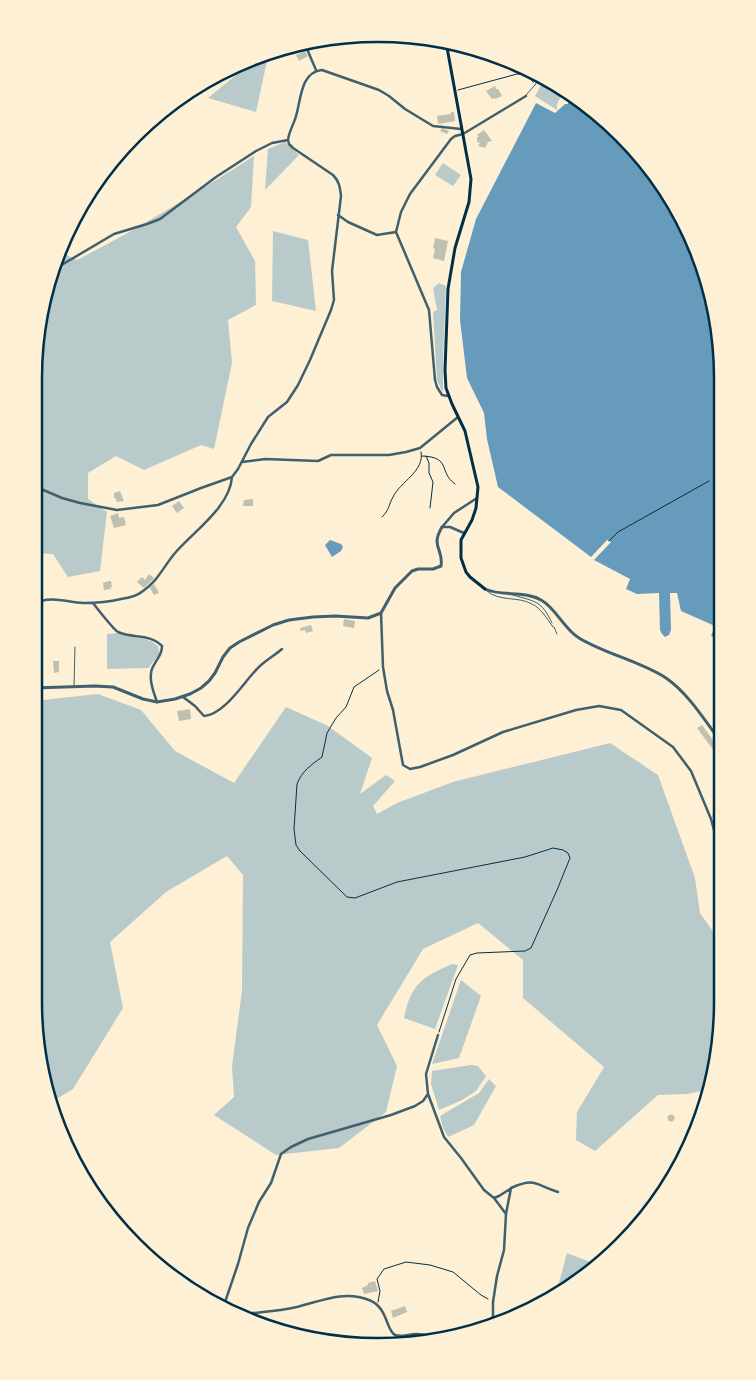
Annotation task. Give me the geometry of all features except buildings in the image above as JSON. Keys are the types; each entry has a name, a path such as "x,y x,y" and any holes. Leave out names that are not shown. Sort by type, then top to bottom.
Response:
{"main road":[{"path":"447,50 471,179 471,190 455,248 448,290 446,388 467,438 478,482 478,497 474,516 464,533 461,547 463,563 470,577 485,589"}],"street":[{"path":"308,50 317,71"},
{"path":"42,600 53,599 93,603 122,599 142,592 218,508 226,496 232,482 232,477 242,462 250,444 268,418 287,402 298,385 334,300 332,271 341,196 338,180 293,148 288,140 288,135 296,118 304,85 312,73 322,70 379,90 433,126 461,129"},
{"path":"448,396 442,395 435,380 429,310 396,232 401,212 410,194 451,139 463,134 526,96"},
{"path":"62,265 114,234 160,219 216,177 256,151 272,143 288,140"},
{"path":"338,215 348,222 377,235 396,232"},
{"path":"242,462 265,459 318,461 331,455 389,455 406,452 420,448 458,417"},
{"path":"42,489 80,503 117,510 158,506 232,477"},
{"path":"478,497 454,513 438,534 437,546 441,559 440,566 433,569 412,571 398,584 381,613 383,667 404,765 410,769 420,767 453,755 503,732 576,710 599,706 620,710 673,747 690,771 714,830"},
{"path":"442,527 464,533"},
{"path":"485,589 525,594 541,600 578,637 667,679 686,697 714,733"},
{"path":"93,603 117,631 152,639 162,646 161,655 151,672 152,688 157,702"},
{"path":"42,688 113,687 143,699 157,702 175,700 201,688 215,673 223,657 234,645 273,625 289,620 313,617 368,618 381,613"},
{"path":"183,697 204,716 210,715 233,697 258,668 282,649"},
{"path":"438,1035 426,1074 428,1094 444,1137 484,1190 494,1198 506,1214"},
{"path":"225,1301 248,1228 259,1202 271,1182 282,1154 291,1147 308,1139 391,1115 414,1106 423,1101 428,1094"},
{"path":"494,1198 523,1182 534,1182 558,1192"},
{"path":"492,1317 497,1276 504,1250 506,1214 511,1188"},
{"path":"252,1313 297,1307 340,1295 368,1299 378,1305 386,1317 393,1335 421,1335"}],"lane":[{"path":"526,96 537,82"},
{"path":"485,589 496,597 530,603 554,627"},
{"path":"508,592 538,603 545,610 557,634"},
{"path":"74,687 75,647"}],"path":[{"path":"455,91 519,74"},
{"path":"533,80 535,85"},
{"path":"382,518 388,512 392,497 400,486 411,477 418,466 422,456 420,448"},
{"path":"422,456 433,456 441,461 445,466 449,480 455,484"},
{"path":"426,456 429,463 428,474 433,482 430,508"},
{"path":"609,541 618,532 709,481"},
{"path":"383,667 354,687 346,706 327,733 322,758 307,768 299,778 294,829 296,844 300,851 347,897 355,898 397,882 525,857 553,848 563,850 568,853 570,858 531,948 470,955 456,979 438,1035"},
{"path":"378,1305 380,1291 377,1279 384,1269 406,1262 430,1265 453,1272 481,1295 493,1302"}],"shaded area":[{"path":"267,61 256,112 208,98 238,73"},
{"path":"541,85 546,87 561,97 557,104 557,110 535,96"},
{"path":"285,142 299,155 265,190 268,149"},
{"path":"254,156 251,207 236,227 255,261 256,305 228,320 232,363 214,449 201,445 144,470 116,456 88,473 88,499 107,512 100,571 68,577 53,554 42,553 43,356 49,313 60,270 66,255 77,260 210,184"},
{"path":"443,163 461,175 453,186 435,175"},
{"path":"273,231 308,240 316,311 272,301"},
{"path":"439,283 446,286 443,391 437,380 433,312 437,310 433,288"},
{"path":"118,633 148,640 158,646 160,655 149,668 107,669 107,634"},
{"path":"98,694 141,710 175,751 234,783 286,707 328,726 372,758 360,794 386,775 395,781 373,806 377,814 397,803 453,782 610,743 658,775 695,878 700,913 714,933 713,1024 711,1046 701,1091 687,1094 658,1095 595,1151 576,1140 577,1112 604,1067 523,998 523,960 478,923 423,949 377,1025 397,1066 386,1112 339,1148 276,1155 214,1115 234,1097 232,1066 242,991 243,875 227,856 166,892 110,942 123,1008 73,1089 57,1099 45,1046 42,1002 42,700"},
{"path":"452,964 458,965 435,1029 404,1018 410,997 419,983 433,973"},
{"path":"461,980 481,996 459,1058 432,1064"},
{"path":"471,1065 478,1066 486,1076 476,1091 462,1100 439,1110 431,1084 432,1071"},
{"path":"489,1079 496,1086 474,1125 448,1137 440,1116 479,1093"},
{"path":"567,1253 590,1262 582,1268 558,1285"}],"water":[{"path":"569,102 582,112 615,141 644,174 669,210 696,270 711,334 714,378 714,626 681,611 677,593 670,593 671,630 669,635 665,637 660,630 659,593 637,594 626,589 630,579 594,560 611,542 607,540 591,557 498,487 487,439 484,413 467,378 460,320 461,272 476,219 536,103 555,113 565,104"},
{"path":"330,540 341,544 343,547 341,551 332,557 325,545"}]}
